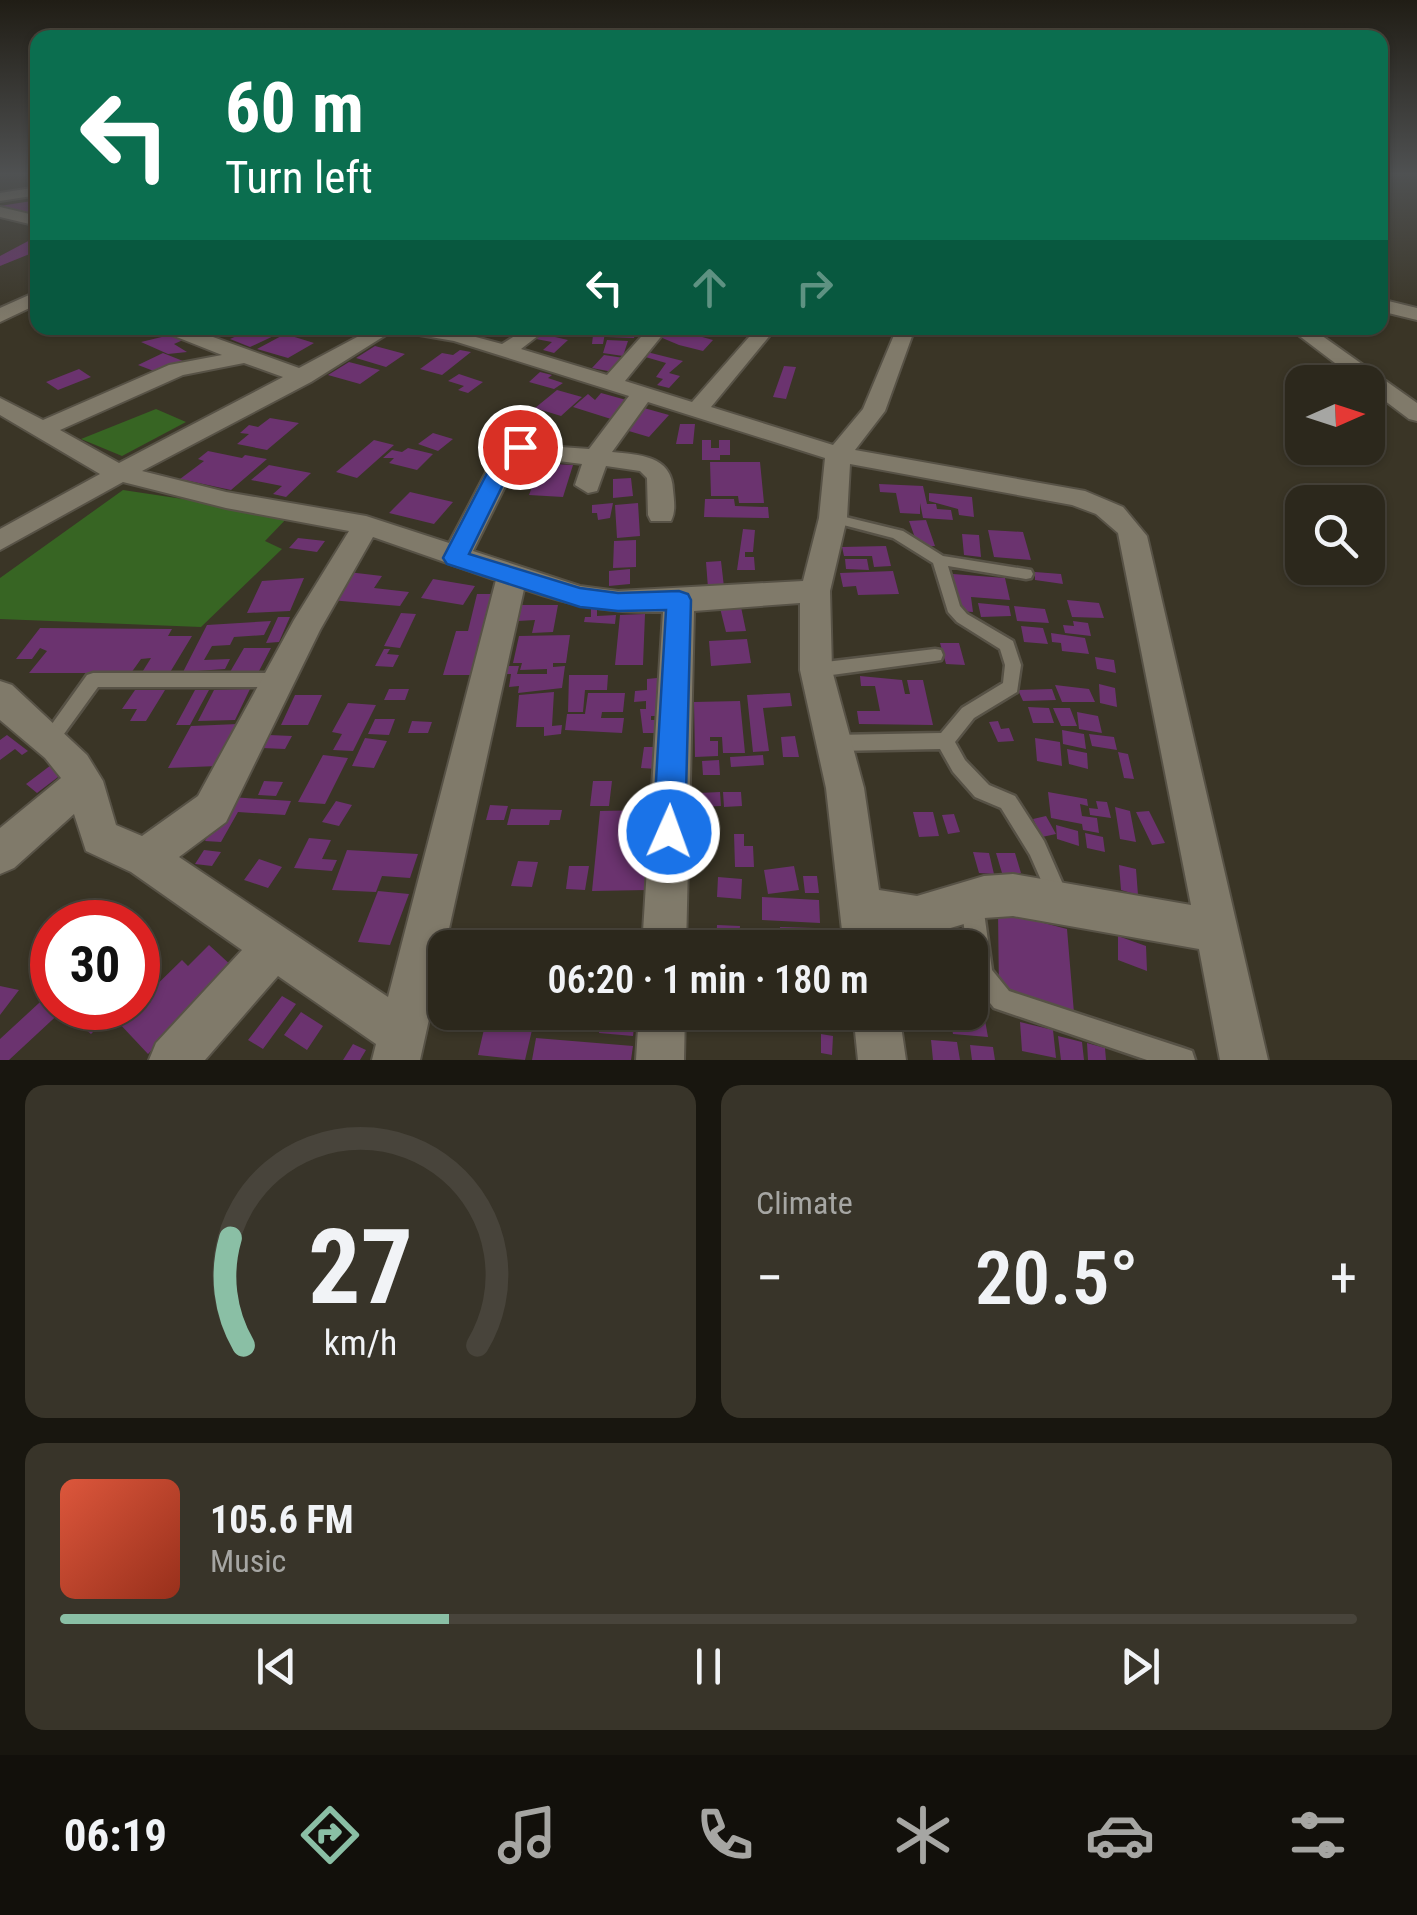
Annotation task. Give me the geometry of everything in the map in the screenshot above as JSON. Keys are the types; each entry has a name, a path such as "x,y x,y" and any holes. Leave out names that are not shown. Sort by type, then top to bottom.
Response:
{"street":[{"path":"2,313 30,300"},
{"path":"1388,307 1417,314"},
{"path":"190,335 302,376"},
{"path":"0,541 115,472 375,335"},
{"path":"439,335 506,351 838,454 1076,497 1111,511 1125,522 1137,546 1244,1060"},
{"path":"506,351 529,335"},
{"path":"612,384 653,335"},
{"path":"697,410 760,335"},
{"path":"903,335 874,410 838,454 833,518 815,590 816,670 844,788 864,928 998,895 1219,931"},
{"path":"1309,335 1417,414"},
{"path":"40,430 177,370 246,356"},
{"path":"588,486 595,456 605,438 644,394"},
{"path":"0,404 115,472 226,500 366,525 580,598 618,602 679,600 815,590"},
{"path":"455,558 508,452 524,447 653,466 660,477 662,515"},
{"path":"145,858 212,809 305,628 366,525"},
{"path":"0,695 62,749 84,782 100,838 145,858 275,946 400,1047 512,576"},
{"path":"665,930 679,600"},
{"path":"0,854 84,782"},
{"path":"172,1060 275,946"},
{"path":"660,1060 661,1030"},
{"path":"878,1030 882,1060"}],"lane":[{"path":"833,518 898,534 939,560 1026,574"},
{"path":"939,560 953,608 962,618 1007,645 1013,666 1011,687 968,713 946,741"},
{"path":"816,670 935,655"},
{"path":"50,740 93,680 280,680"},
{"path":"834,742 946,741"},
{"path":"946,741 959,766 982,791 1008,802 1037,848 1061,903"},
{"path":"972,901 982,975 1002,1000 1183,1060"}],"green space":[{"path":"156,409 186,422 122,456 81,439"},
{"path":"123,490 290,515 265,541 282,549 201,627 0,619 0,578"}],"building":[{"path":"30,240 30,254 0,266 0,256"},
{"path":"170,335 183,340 174,344 187,352 168,354 141,342"},
{"path":"239,335 276,335 250,347 230,339"},
{"path":"283,335 314,343 288,358 257,349"},
{"path":"546,335 568,340 554,353 543,350 552,342 536,339"},
{"path":"593,335 605,335 603,344 592,344"},
{"path":"606,335 635,335 634,338"},
{"path":"695,335 713,340 703,351 660,337"},
{"path":"607,340 628,341 623,356 603,353"},
{"path":"375,346 405,354 386,367 356,358"},
{"path":"460,350 471,352 442,375 420,369 442,353 453,355"},
{"path":"647,352 683,361 669,373 680,376 669,388 657,385 663,379 656,377 666,363 642,356"},
{"path":"163,353 183,361 159,373 138,365"},
{"path":"604,355 624,358 613,372 592,368"},
{"path":"349,362 380,370 360,384 328,375"},
{"path":"784,366 796,367 786,399 773,397"},
{"path":"79,369 91,377 58,390 46,382"},
{"path":"540,372 563,383 554,389 529,382"},
{"path":"459,374 483,382 468,393 458,390 464,386 448,381"},
{"path":"557,390 582,397 561,416 535,408"},
{"path":"601,393 630,401 611,419 573,407 588,394 595,400"},
{"path":"644,408 669,415 649,437 622,429"},
{"path":"270,418 299,423 267,450 237,444 249,434 240,433 249,425 258,427"},
{"path":"680,424 695,424 693,444 676,444"},
{"path":"433,433 453,439 438,451 418,444"},
{"path":"374,440 394,445 357,478 336,472"},
{"path":"702,440 711,440 711,448 719,448 719,440 730,440 730,455 720,455 720,460 702,460"},
{"path":"408,448 433,454 417,470 389,463 394,458 383,458 392,450 402,452"},
{"path":"208,451 267,459 231,490 180,479 204,461 198,459"},
{"path":"710,462 760,462 764,503 739,503 738,496 711,496"},
{"path":"531,463 573,465 563,497 529,495 538,471 528,471"},
{"path":"269,465 311,473 286,497 273,494 282,486 251,480"},
{"path":"631,478 633,496 613,498 613,479"},
{"path":"879,484 923,486 927,504 951,510 953,520 923,518 920,503 920,514 900,513 896,493 880,492"},
{"path":"410,492 453,502 434,524 389,513"},
{"path":"929,493 972,497 974,517 959,515 958,509 929,501"},
{"path":"705,499 734,499 735,506 768,507 769,518 704,517"},
{"path":"613,503 610,518 598,520 597,513 592,513 592,505"},
{"path":"638,503 640,536 617,538 615,505"},
{"path":"926,520 935,546 918,546 909,521"},
{"path":"743,529 755,530 753,552 745,552 745,557 754,557 755,570 737,570"},
{"path":"988,530 1023,532 1031,560 994,557"},
{"path":"962,534 979,535 981,557 964,555"},
{"path":"298,538 325,541 317,552 289,548"},
{"path":"636,540 636,567 613,568 614,541"},
{"path":"886,546 891,566 874,567 872,556 844,556 842,547"},
{"path":"845,559 867,559 869,570 846,569"},
{"path":"721,561 724,587 708,588 706,562"},
{"path":"630,569 630,584 609,586 609,571"},
{"path":"893,571 899,594 858,595 856,586 843,587 840,573"},
{"path":"348,572 382,576 374,588 409,592 400,606 330,600"},
{"path":"1035,572 1061,574 1063,584 1035,580"},
{"path":"953,574 1005,578 1010,600 971,597 973,612 959,611"},
{"path":"304,578 290,611 247,613 262,581"},
{"path":"433,579 475,586 463,605 421,598"},
{"path":"477,594 492,594 474,675 443,675 456,631 468,631"},
{"path":"1067,600 1099,603 1104,618 1072,617"},
{"path":"978,603 1009,606 1011,616 981,617"},
{"path":"522,605 558,605 553,632 532,633 535,620 518,621"},
{"path":"1014,606 1045,609 1049,623 1017,621"},
{"path":"741,607 746,631 726,632 720,608"},
{"path":"591,609 597,609 597,616 616,615 615,624 584,622 585,617 591,617"},
{"path":"401,613 416,614 400,648 384,646"},
{"path":"645,614 643,665 615,665 620,615"},
{"path":"278,617 290,617 279,642 266,643"},
{"path":"271,621 264,635 234,637 230,645 212,646 204,660 230,659 225,669 183,672 207,625"},
{"path":"1073,621 1088,623 1091,636 1065,633 1063,625 1074,626"},
{"path":"1021,626 1043,628 1048,644 1024,642"},
{"path":"40,628 172,629 168,636 192,636 169,674 141,674 151,658 141,659 131,673 29,673 47,651 40,648 32,659 16,659"},
{"path":"1051,633 1085,638 1089,654 1062,651 1061,643 1052,642"},
{"path":"570,635 566,663 553,663 553,667 565,666 562,688 518,693 519,686 509,687 511,674 504,674 506,666 519,666 517,674 547,674 547,669 520,670 522,663 513,663 519,636"},
{"path":"747,639 751,663 711,666 709,641"},
{"path":"940,643 959,643 965,665 946,664"},
{"path":"244,648 271,648 259,671 230,672"},
{"path":"384,649 390,649 387,654 399,655 393,667 375,666"},
{"path":"1095,657 1114,660 1116,673 1097,669"},
{"path":"569,675 608,675 607,690 585,690 583,712 568,712"},
{"path":"860,676 902,680 905,694 910,694 907,680 923,680 933,725 859,724 857,711 880,711 875,686 861,686"},
{"path":"657,678 657,690 662,690 662,716 651,716 651,720 660,720 660,733 643,733 640,709 646,709 646,701 634,702 635,691 647,690 647,679"},
{"path":"1099,684 1115,688 1117,707 1100,703"},
{"path":"1055,685 1089,689 1095,702 1062,702"},
{"path":"250,689 235,720 198,721 214,690"},
{"path":"389,689 409,689 405,700 384,700"},
{"path":"1052,689 1056,700 1023,701 1018,690"},
{"path":"135,690 165,690 146,721 130,721 137,709 122,709"},
{"path":"195,690 209,690 190,725 176,725"},
{"path":"554,692 552,726 562,725 561,734 544,736 544,727 516,727 519,695"},
{"path":"588,693 625,693 623,712 602,712 601,718 624,718 622,733 565,730 567,714 585,714"},
{"path":"790,693 792,706 763,708 769,751 753,752 747,695"},
{"path":"295,695 322,695 308,725 281,725"},
{"path":"740,701 745,753 723,753 722,737 710,737 710,741 718,741 718,756 695,757 694,702"},
{"path":"348,703 376,705 353,751 333,750 342,734 332,732"},
{"path":"1028,707 1049,708 1054,723 1033,723"},
{"path":"1053,708 1070,708 1077,726 1061,726"},
{"path":"1077,712 1098,716 1102,733 1079,729"},
{"path":"375,719 395,719 389,735 368,734"},
{"path":"412,721 432,722 428,733 408,733"},
{"path":"998,721 1001,729 1009,728 1014,741 998,742 989,722"},
{"path":"238,724 218,766 168,768 191,726"},
{"path":"1062,730 1084,734 1086,749 1063,744"},
{"path":"1089,734 1114,737 1117,750 1092,746"},
{"path":"7,735 28,751 22,755 15,749 0,760 0,740"},
{"path":"269,735 292,736 285,749 262,748"},
{"path":"795,736 799,757 783,757 781,737"},
{"path":"365,738 387,741 374,768 352,766"},
{"path":"1035,738 1060,742 1062,766 1037,761"},
{"path":"644,747 659,747 657,769 641,768"},
{"path":"1067,749 1087,753 1088,769 1069,764"},
{"path":"1118,752 1128,754 1134,779 1124,778"},
{"path":"323,755 348,758 325,804 298,802"},
{"path":"763,755 764,765 731,767 730,757"},
{"path":"719,760 720,775 703,775 702,761"},
{"path":"55,762 66,771 37,793 26,784"},
{"path":"264,781 283,782 276,796 258,795"},
{"path":"593,781 612,781 609,806 590,806"},
{"path":"720,792 721,806 698,807 698,793"},
{"path":"723,792 741,792 742,806 724,807"},
{"path":"1048,792 1087,799 1088,806 1080,804 1082,816 1097,818 1099,833 1083,830 1082,824 1051,818"},
{"path":"231,797 291,801 285,815 238,812 221,842 205,841"},
{"path":"336,801 352,805 339,826 322,822"},
{"path":"1096,801 1107,802 1111,818 1090,815 1089,808 1098,809"},
{"path":"490,805 508,806 504,820 486,820"},
{"path":"1115,807 1130,811 1136,842 1120,839"},
{"path":"511,809 562,810 560,820 550,820 549,825 507,825"},
{"path":"650,810 648,890 592,891 600,811"},
{"path":"1149,811 1165,843 1152,845 1136,812"},
{"path":"913,812 933,812 939,836 919,837"},
{"path":"954,814 960,832 948,834 942,815"},
{"path":"1046,816 1056,834 1042,837 1033,819"},
{"path":"1056,825 1078,831 1079,846 1057,839"},
{"path":"1085,833 1103,837 1105,852 1087,848"},
{"path":"734,834 744,834 744,846 753,846 754,867 735,867"},
{"path":"309,838 331,840 322,859 337,860 332,871 294,868"},
{"path":"204,850 221,852 212,866 195,864"},
{"path":"347,850 418,854 410,878 382,876 376,892 332,890"},
{"path":"973,852 989,853 994,874 979,873"},
{"path":"996,853 1015,853 1021,873 1002,873"},
{"path":"259,859 282,867 268,888 244,880"},
{"path":"518,861 538,862 532,887 511,886"},
{"path":"1119,865 1136,869 1138,895 1121,890"},
{"path":"569,866 589,866 585,890 566,889"},
{"path":"794,866 799,890 768,894 764,870"},
{"path":"803,876 817,876 819,893 805,893"},
{"path":"718,877 742,879 741,899 717,897"},
{"path":"378,891 409,894 390,945 358,942"},
{"path":"762,897 819,900 820,923 762,920"},
{"path":"998,911 1067,929 1074,1013 999,993"},
{"path":"717,925 740,926 740,930 717,930"},
{"path":"780,927 815,930 780,930"},
{"path":"1118,936 1146,946 1147,971 1118,960"},
{"path":"209,945 233,967 148,1054 126,1030 160,1030 160,982 182,960 188,966"},
{"path":"0,986 19,990 0,1015"},
{"path":"282,996 296,1004 263,1049 248,1040"},
{"path":"30,1011 30,1030 41,1030 9,1060 0,1060 0,1039"},
{"path":"301,1012 323,1026 307,1050 284,1035"},
{"path":"1020,1022 1053,1030 1056,1058 1022,1051"},
{"path":"484,1030 532,1030 525,1060 478,1055"},
{"path":"599,1030 634,1030 633,1036 599,1033"},
{"path":"952,1030 987,1030 988,1037 953,1034"},
{"path":"821,1034 833,1036 832,1055 821,1053"},
{"path":"1058,1036 1082,1042 1084,1060 1061,1060"},
{"path":"536,1038 633,1046 631,1060 532,1060"},
{"path":"931,1040 957,1042 960,1060 933,1060"},
{"path":"1087,1043 1105,1048 1106,1060 1088,1060"},
{"path":"353,1044 366,1050 360,1060 343,1060"},
{"path":"970,1045 993,1047 995,1060 972,1060"}],"route":[{"path":"520,447 508,452 455,558 580,598 618,602 679,600 669,832"}]}
